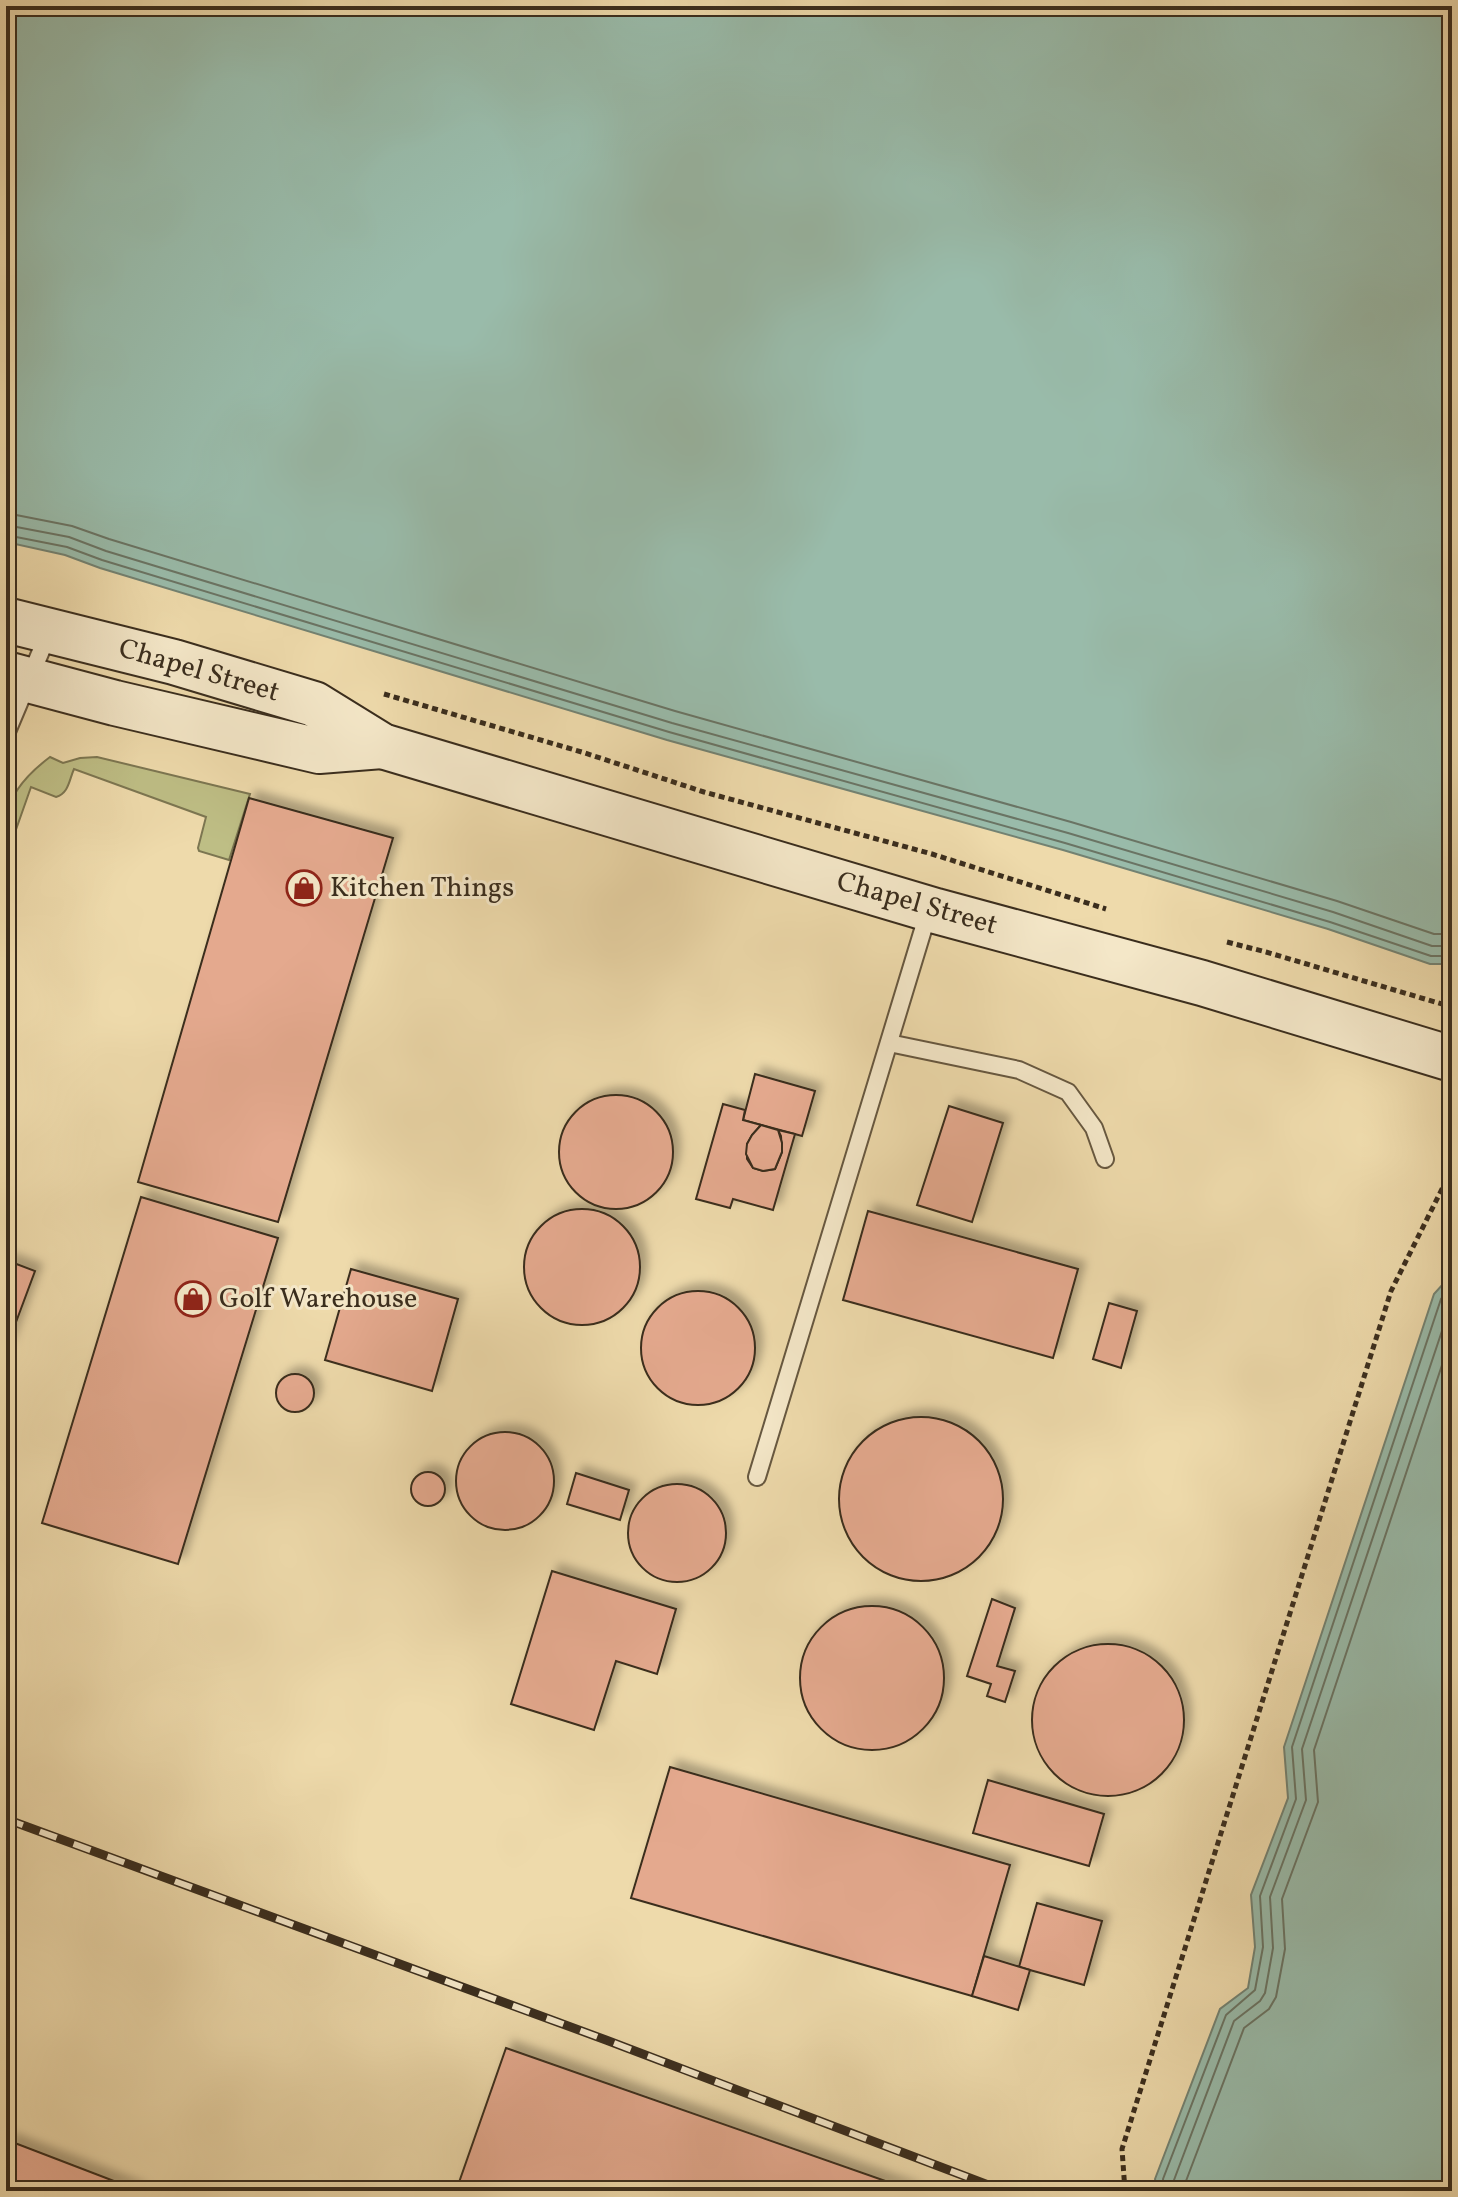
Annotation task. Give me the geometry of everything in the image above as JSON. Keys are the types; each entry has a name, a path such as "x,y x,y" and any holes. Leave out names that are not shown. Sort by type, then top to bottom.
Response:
{"main road":[{"name":"Chapel Street","path":"6,620 174,662 314,704 382,746 929,908 1202,983 1452,1059"},
{"name":"Chapel Street","path":"17,677 319,751 382,746"}],"lane":[{"path":"6,734 17,677 50,631"},
{"path":"757,1477 929,908"},
{"path":"889,1043 1019,1070 1068,1092 1094,1128 1105,1159"}],"path":[{"path":"376,692 585,753 704,792 932,854 1038,888"},
{"path":"1125,2191 1122,2149 1386,1306 1444,1185 1452,1153"}],"green space":[{"path":"50,757 63,763 97,757 250,794 229,860 199,851 206,817 74,769 66,789 56,797 31,787 6,858 5,824 11,800 28,776"}],"water":[{"path":"6,6 1452,6 1452,964 1430,964 1328,929 1063,850 667,740 65,555 6,542"},
{"path":"1452,1274 1452,2191 1157,2191 1155,2179 1220,2009 1248,1988 1255,1947 1251,1895 1288,1798 1284,1747 1434,1294"}],"building":[{"path":"249,798 393,838 278,1222 138,1182"},
{"path":"755,1074 815,1091 802,1136 743,1120"},
{"path":"616,1095 638,1100 656,1112 668,1130 673,1152 668,1174 656,1192 638,1204 616,1209 594,1204 576,1192 564,1174 559,1152 564,1130 576,1112 594,1100"},
{"path":"723,1104 745,1110 743,1120 761,1125 747,1144 747,1159 753,1168 763,1171 775,1169 782,1152 778,1130 795,1134 773,1210 733,1199 730,1208 696,1199"},
{"path":"949,1106 1003,1123 972,1222 917,1205"},
{"path":"761,1125 778,1130 782,1152 775,1169 763,1171 753,1168 746,1154 747,1144"},
{"path":"141,1197 278,1238 178,1564 42,1523"},
{"path":"582,1209 604,1214 623,1226 635,1245 640,1267 635,1289 623,1308 604,1320 582,1325 560,1320 541,1308 529,1289 524,1267 529,1245 541,1226 560,1214"},
{"path":"868,1211 1078,1269 1053,1358 843,1300"},
{"path":"6,1260 35,1271 6,1349"},
{"path":"351,1269 458,1299 432,1391 325,1360"},
{"path":"698,1291 720,1295 739,1307 751,1326 755,1348 751,1370 739,1389 720,1401 698,1405 676,1401 657,1389 645,1370 641,1348 645,1326 657,1307 676,1295"},
{"path":"1109,1303 1137,1311 1121,1368 1093,1359"},
{"path":"295,1374 308,1380 314,1393 308,1406 295,1412 282,1406 276,1393 282,1380"},
{"path":"921,1417 952,1423 979,1441 997,1468 1003,1499 997,1530 979,1557 952,1575 921,1581 890,1575 863,1557 845,1530 839,1499 845,1468 863,1441 890,1423"},
{"path":"495,1432 515,1432 540,1446 551,1462 554,1481 551,1500 540,1516 515,1530 495,1530 478,1522 464,1508 456,1491 456,1471 464,1454 478,1440"},
{"path":"428,1472 440,1477 445,1489 440,1501 428,1506 416,1501 411,1489 416,1477"},
{"path":"576,1473 629,1490 620,1520 567,1504"},
{"path":"677,1484 696,1488 712,1498 722,1514 726,1533 722,1552 712,1568 696,1578 677,1582 658,1578 642,1568 632,1552 628,1533 632,1514 642,1498 658,1488"},
{"path":"552,1571 676,1609 657,1674 616,1661 594,1730 511,1704"},
{"path":"992,1599 1015,1608 997,1666 1015,1671 1005,1702 987,1696 991,1684 967,1676"},
{"path":"872,1606 900,1611 923,1627 939,1650 944,1678 939,1706 923,1729 900,1745 872,1750 844,1745 821,1729 805,1706 800,1678 805,1650 821,1627 844,1611"},
{"path":"1108,1644 1137,1650 1162,1666 1178,1691 1184,1720 1178,1749 1162,1774 1137,1790 1108,1796 1079,1790 1054,1774 1038,1749 1032,1720 1038,1691 1054,1666 1079,1650"},
{"path":"670,1767 1010,1865 972,1996 631,1898"},
{"path":"988,1780 1104,1814 1089,1866 973,1833"},
{"path":"1037,1903 1102,1921 1084,1985 1019,1967"},
{"path":"984,1956 1030,1970 1018,2010 972,1996"},
{"path":"506,2048 914,2191 456,2191"},
{"path":"7,2140 140,2191 6,2191"}],"railway":[{"path":"6,1819 606,2040 1004,2191"}],"place":[{"name":"Kitchen Things","path":"304,888"},
{"name":"Golf Warehouse","path":"193,1299"}]}
